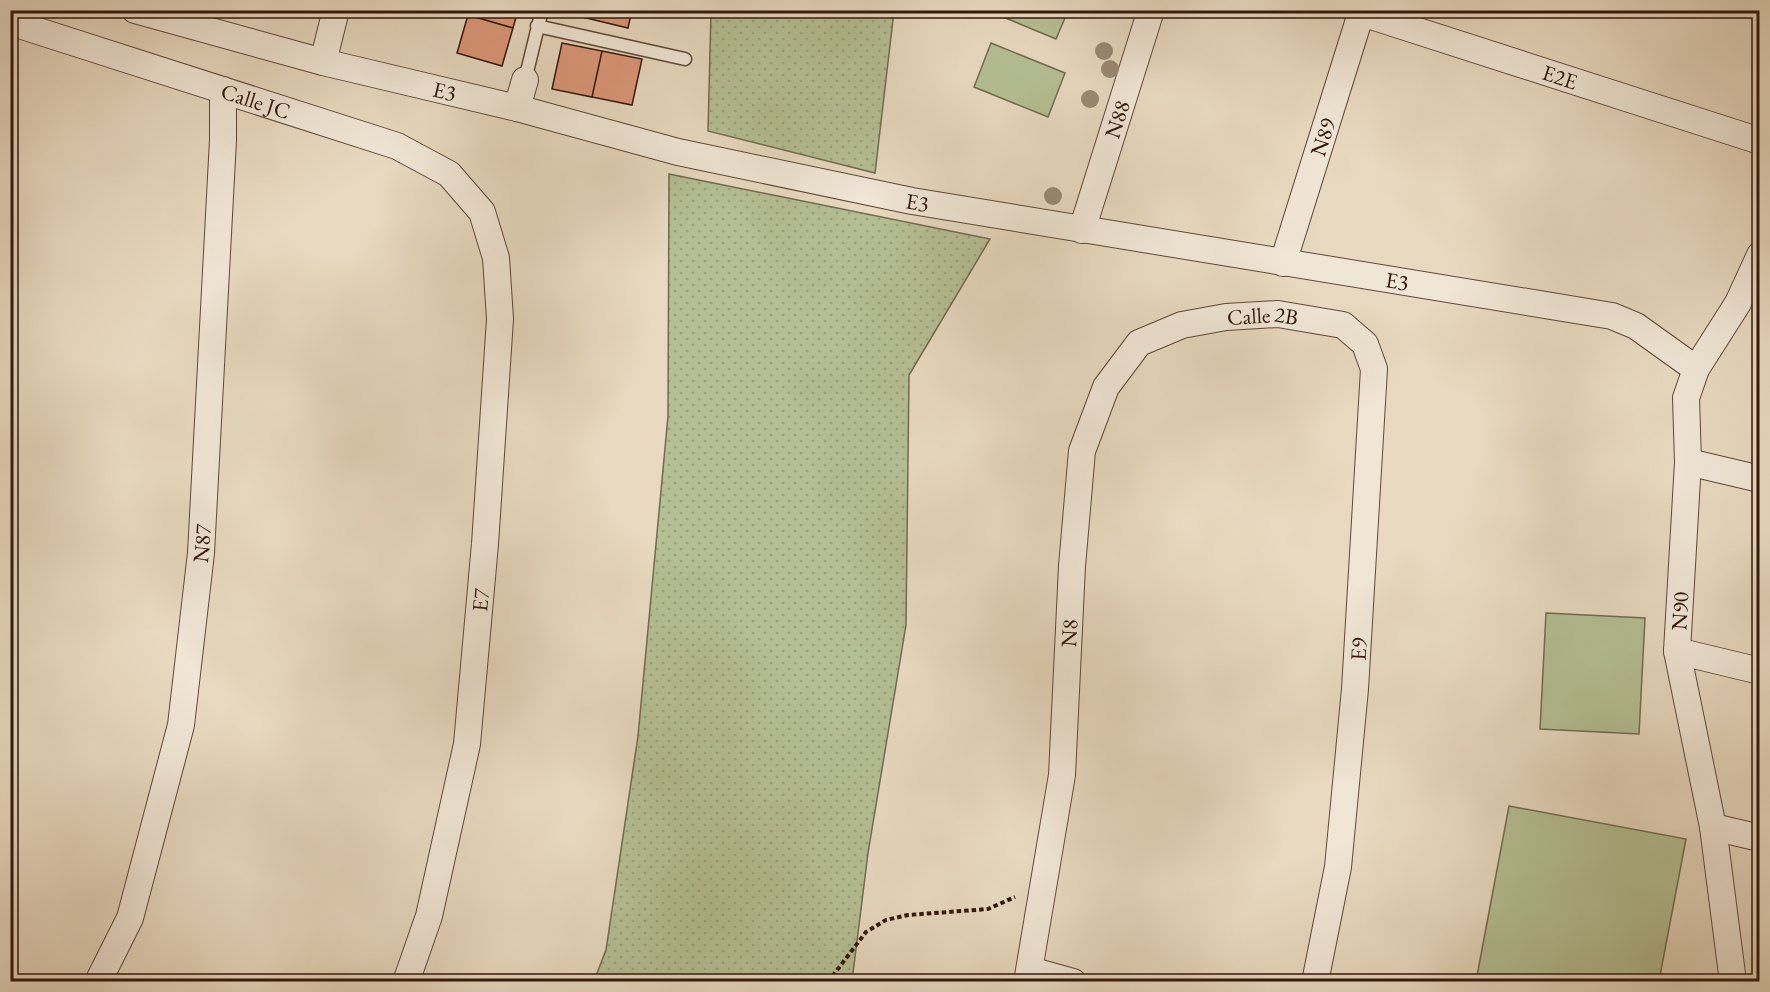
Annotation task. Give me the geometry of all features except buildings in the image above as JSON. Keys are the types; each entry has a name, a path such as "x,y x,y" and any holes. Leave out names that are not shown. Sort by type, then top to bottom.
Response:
{"street":[{"path":"323,62 336,10"},
{"name":"N88","path":"1082,230 1151,10"},
{"name":"E3","path":"149,12 323,62 517,108 690,155 912,201 1612,316 1636,326 1696,369"},
{"name":"E2E","path":"1362,12 1760,141"},
{"name":"N89","path":"1283,263 1362,12"},
{"name":"Calle JC","path":"10,22 397,146 449,174 482,212"},
{"path":"517,108 525,80"},
{"name":"N87","path":"98,981 130,918 181,725 201,552 224,140 223,90"},
{"name":"E7","path":"406,981 429,916 467,744 500,319 496,258 482,212"},
{"name":"N90","path":"1732,981 1713,827 1677,651 1688,462 1686,398 1696,369 1749,306 1760,255"},
{"name":"Calle 2B","path":"1182,325 1226,317 1278,314 1343,325"},
{"name":"N8","path":"1029,976 1062,776 1072,566 1082,451 1106,387 1138,343 1182,325"},
{"name":"E9","path":"1315,981 1338,867 1356,689 1374,369 1365,344 1343,325"},
{"path":"1688,462 1760,478"},
{"path":"1677,651 1760,671"},
{"path":"1713,827 1760,838"},
{"path":"1029,976 1073,981"}],"lane":[{"path":"525,80 542,10"},
{"path":"537,26 685,59"}],"path":[{"path":"828,981 866,932 886,920 908,915 988,909 1044,883"}],"green space":[{"path":"997,10 1068,11 1056,39 996,14"},
{"path":"711,11 894,11 875,173 708,131"},
{"path":"991,43 1065,73 1048,117 974,87"},
{"path":"669,174 990,239 909,375 906,625 868,853 852,981 594,981 606,950 638,736 668,416"},
{"path":"1546,613 1645,618 1639,734 1540,729"},
{"path":"1509,806 1686,839 1659,981 1476,981"}]}
